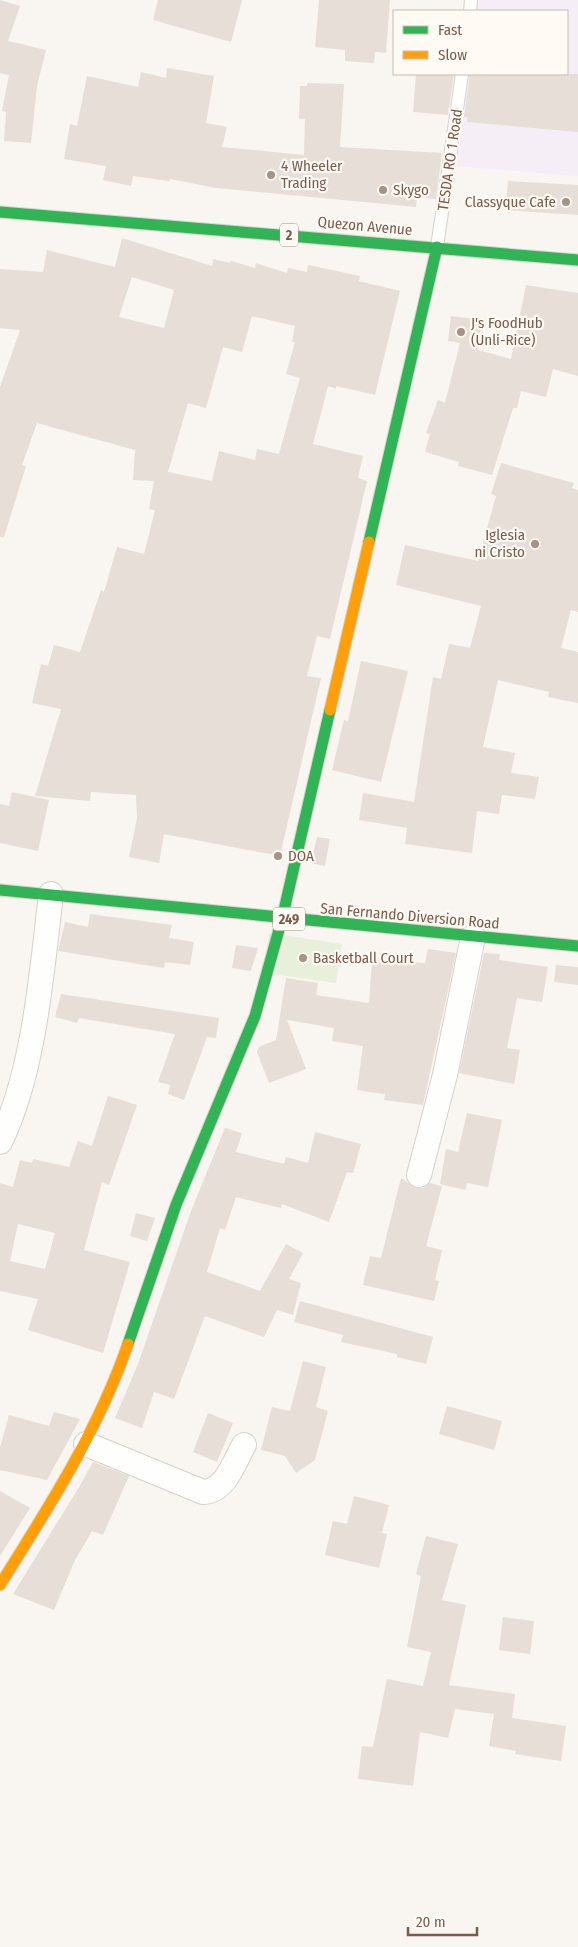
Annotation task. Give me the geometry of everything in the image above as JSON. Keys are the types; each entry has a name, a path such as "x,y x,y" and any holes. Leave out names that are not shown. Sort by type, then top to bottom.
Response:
{"main road":[{"name":"Quezon Avenue","path":"0,212 578,260"},
{"path":"0,1585 86,1444 122,1359 179,1198 255,1016 282,918 437,247"},
{"name":"San Fernando Diversion Road","path":"0,890 578,946"}],"street":[{"path":"0,1142 17,1097 30,1041 42,974 51,894"},
{"path":"419,1174 445,1074 473,937"},
{"path":"86,1444 202,1492 215,1489 225,1479 244,1445"}],"lane":[{"name":"TESDA RO 1 Road","path":"437,247 462,75"}],"shaded area":[{"path":"468,0 578,0 578,176 453,166 461,75 568,75 568,10 467,10"}],"green space":[{"name":"Basketball Court","path":"269,933 342,944 336,983 264,973"}],"building":[{"path":"0,0 20,6 8,41 46,50 37,86 31,143 4,141 6,112 2,111 9,75 0,73"},
{"path":"158,0 242,0 231,42 153,20"},
{"path":"319,0 390,0 386,53 375,52 374,63 345,61 345,50 315,47"},
{"path":"167,68 214,76 206,123 227,127 222,147 304,155 305,119 299,119 300,86 307,86 307,83 344,84 340,147 442,153 436,199 417,197 416,207 216,188 170,179 169,181 133,176 131,186 103,180 106,166 64,159 70,124 77,126 87,76 138,87 141,72 166,78"},
{"path":"578,74 578,132 467,122 468,117 464,117 470,75"},
{"path":"416,75 454,75 448,115 413,112"},
{"path":"508,181 578,185 578,215 505,210"},
{"path":"122,238 212,266 213,259 230,263 231,261 255,268 256,263 287,273 288,268 307,272 308,265 360,276 359,281 400,291 375,395 336,386 336,389 328,386 313,444 363,456 358,478 367,481 330,639 317,636 307,676 321,678 280,856 164,834 159,863 129,857 137,818 136,795 91,792 90,801 35,796 61,709 32,703 41,664 48,666 54,645 80,652 101,590 104,592 117,547 144,554 155,510 149,509 154,481 133,480 135,450 37,423 22,465 26,466 4,537 0,537 0,387 20,330 0,328 0,269 43,272 47,250 115,267","holes":["132,277 174,290 164,328 119,317","252,316 295,326 292,342 295,342 286,374 300,378 279,454 257,449 255,460 219,451 212,481 168,472 188,403 206,408 223,347 242,352"]},
{"path":"526,285 578,293 578,376 553,369 546,397 521,391 517,408 513,408 492,475 458,466 459,462 425,452 430,434 426,433 438,400 445,403 460,343 448,341 451,316 482,320 478,350 511,359"},
{"path":"501,463 574,483 572,488 578,490 578,612 571,610 561,648 578,652 578,703 548,697 549,692 498,680 483,747 515,753 511,773 539,777 535,799 502,795 499,814 477,811 472,853 405,844 407,828 359,820 363,793 414,802 433,677 441,679 449,644 470,648 481,606 396,585 405,545 478,561 496,496 491,494"},
{"path":"361,661 408,671 381,782 332,770 344,720 348,721"},
{"path":"12,792 49,800 38,851 0,843 0,804 9,806"},
{"path":"317,837 330,839 325,866 311,863"},
{"path":"90,914 172,925 169,938 194,942 190,965 165,962 164,968 58,951 65,922 88,927"},
{"path":"236,945 258,948 251,971 232,968"},
{"path":"428,949 456,953 423,1105 384,1100 385,1094 357,1090 363,1046 332,1041 334,1028 287,1020 306,1069 269,1083 257,1052 259,1047 276,1040 286,978 318,983 316,995 369,1003 372,960 425,963"},
{"path":"484,953 500,954 499,960 548,967 542,1002 517,998 507,1048 520,1050 514,1084 459,1073"},
{"path":"556,965 578,967 578,985 554,982"},
{"path":"61,994 219,1018 216,1038 207,1037 184,1100 168,1094 170,1085 158,1082 175,1034 79,1018 77,1023 55,1017"},
{"path":"108,1096 137,1105 109,1185 102,1182 84,1250 130,1262 103,1353 28,1330 38,1299 0,1291 0,1183 13,1187 20,1160 32,1163 33,1159 69,1167 78,1141 92,1146","holes":["18,1224 55,1233 45,1269 10,1261"]},
{"path":"467,1113 502,1120 488,1187 467,1183 465,1190 440,1184 446,1149 458,1152"},
{"path":"225,1128 242,1133 236,1152 284,1164 286,1157 308,1163 315,1132 361,1144 353,1173 347,1172 329,1222 282,1204 281,1208 236,1197 225,1230 220,1228 207,1272 260,1291 286,1244 303,1253 289,1279 301,1283 293,1315 277,1310 264,1337 205,1316 174,1399 154,1392 142,1428 115,1418 138,1364 191,1211"},
{"path":"401,1178 416,1188 423,1188 430,1183 442,1186 426,1246 442,1250 435,1280 439,1281 434,1301 363,1285 370,1256 381,1258"},
{"path":"136,1213 155,1218 147,1241 130,1236"},
{"path":"300,1301 433,1337 426,1364 397,1357 397,1354 341,1342 343,1335 294,1322"},
{"path":"303,1361 326,1367 316,1407 328,1411 315,1460 296,1473 285,1456 261,1450 272,1407 290,1411"},
{"path":"447,1406 502,1421 494,1450 439,1434"},
{"path":"54,1412 80,1419 47,1480 0,1470 0,1448 9,1415 49,1426"},
{"path":"208,1413 233,1423 217,1462 193,1452"},
{"path":"93,1462 129,1476 103,1535 92,1531 75,1560 54,1610 13,1594 78,1489"},
{"path":"0,1491 30,1508 0,1556"},
{"path":"354,1496 389,1505 382,1533 387,1534 379,1568 325,1555 333,1521 347,1524"},
{"path":"426,1536 458,1544 442,1600 466,1605 449,1685 515,1694 512,1718 566,1726 561,1761 515,1754 516,1751 489,1746 494,1714 455,1709 448,1738 420,1732 413,1786 358,1779 362,1746 373,1747 387,1679 423,1686 431,1652 407,1647 421,1576 416,1574"},
{"path":"503,1617 534,1621 530,1654 499,1650"}],"traffic: fast":[{"path":"0,212 578,260"},
{"path":"369,542 437,247"},
{"path":"128,1344 176,1205 255,1016 282,919 330,710"},
{"path":"0,890 578,946"}],"traffic: slow":[{"path":"330,710 369,542"},
{"path":"0,1585 54,1497 87,1438 116,1376 128,1344"}],"place":[{"name":"4 Wheeler Trading","path":"271,175"},
{"name":"Skygo","path":"383,190"},
{"name":"Classyque Cafe","path":"566,202"},
{"name":"J's FoodHub (Unli-Rice)","path":"461,332"},
{"name":"Iglesia ni Cristo","path":"535,544"},
{"name":"DOA","path":"278,856"},
{"name":"Basketball Court","path":"303,958"}]}
